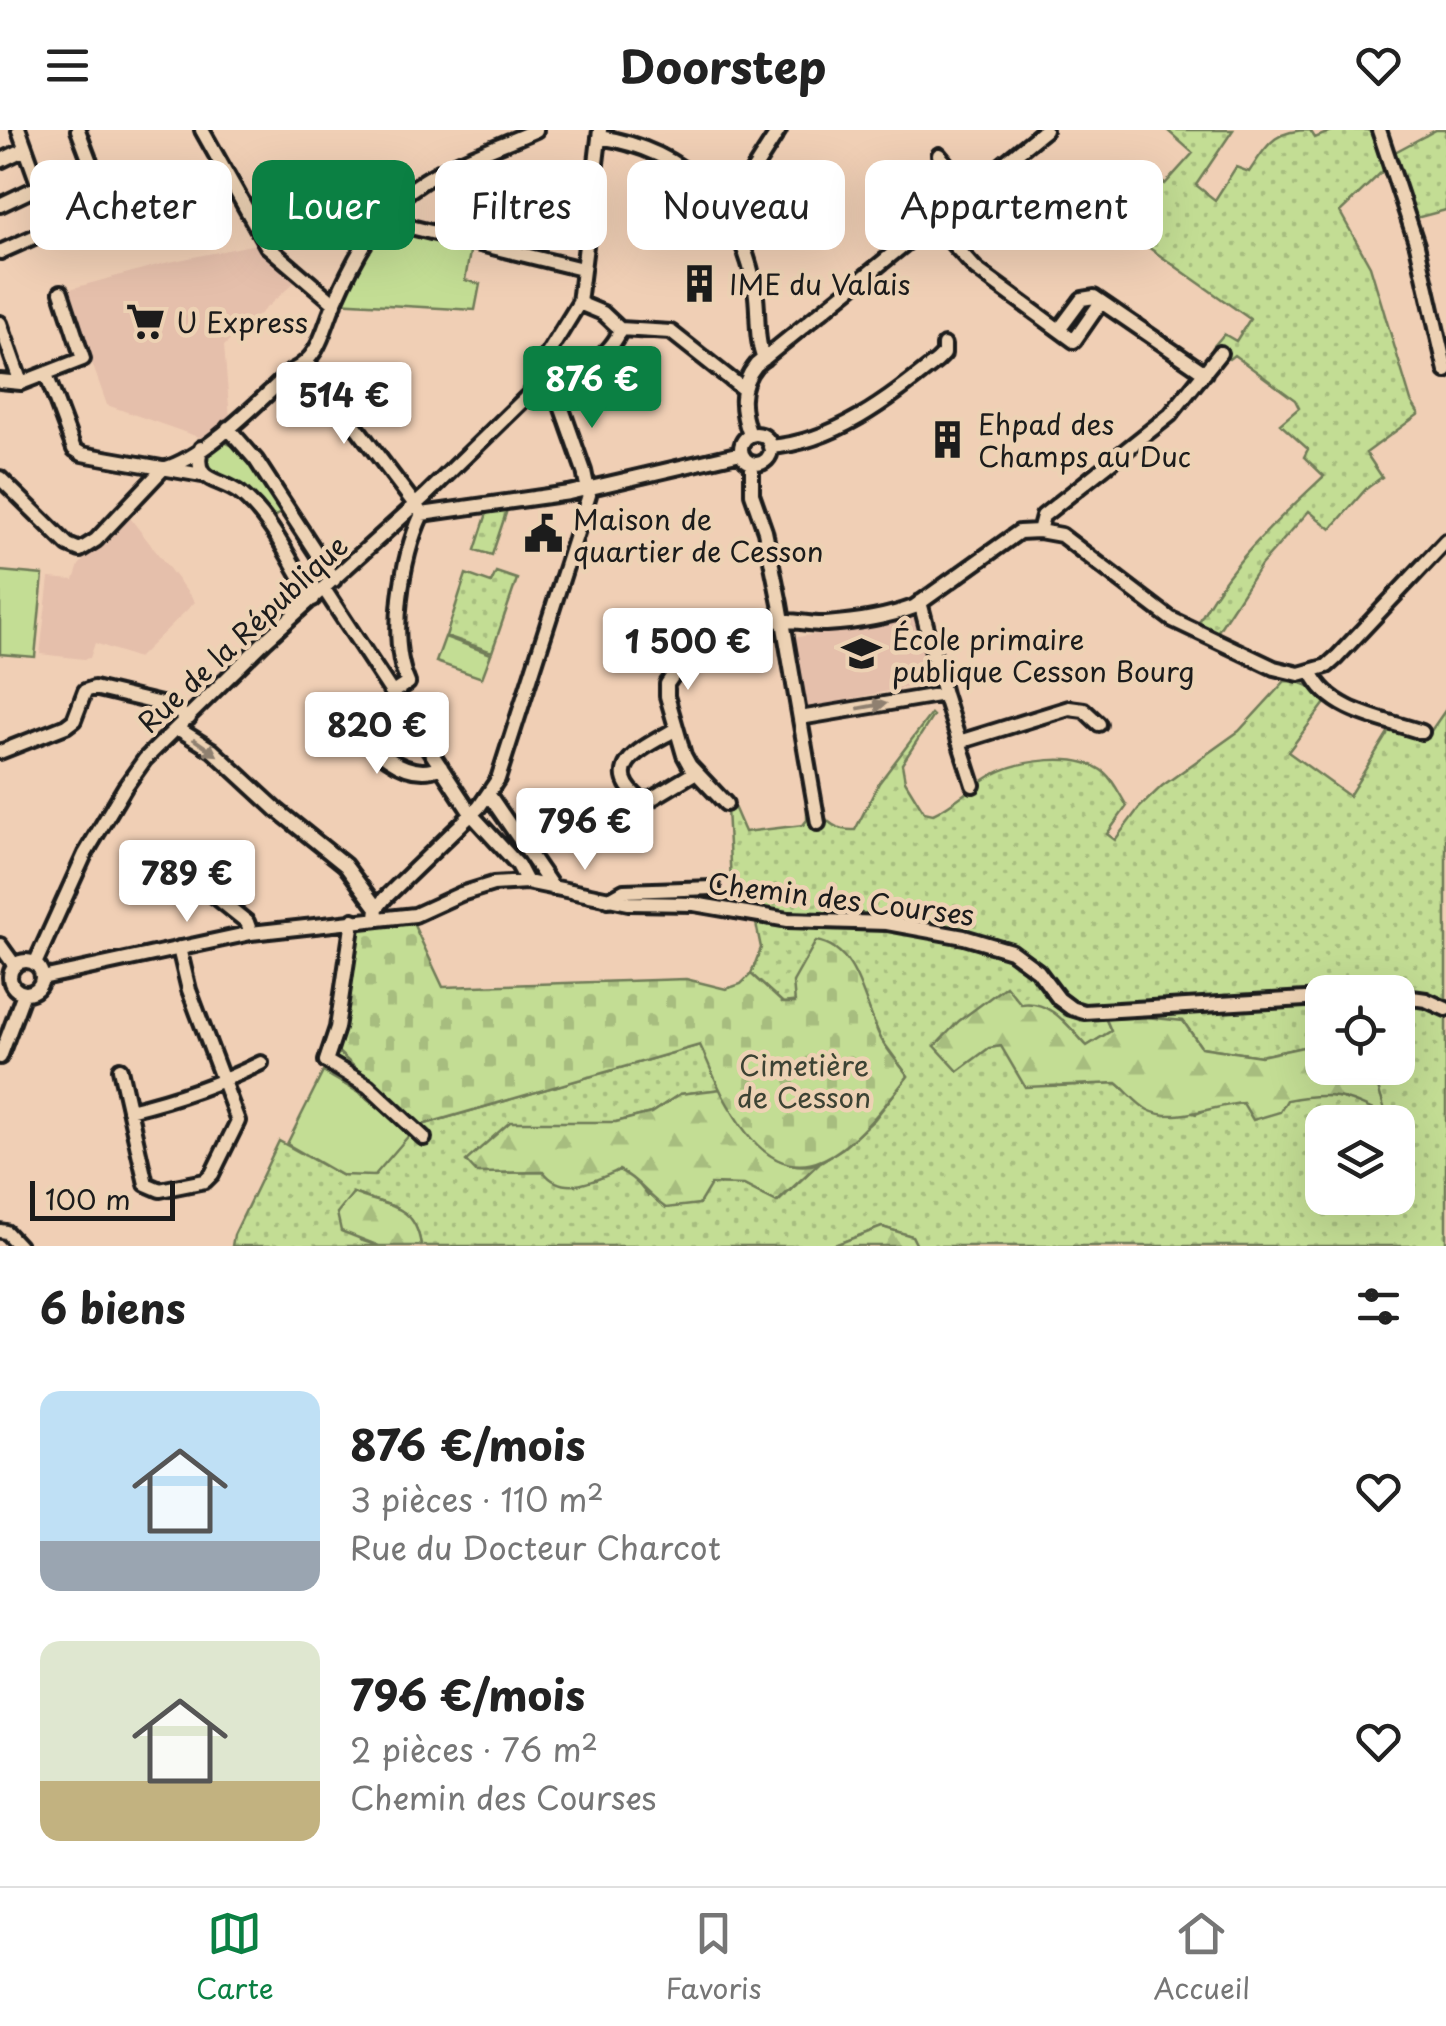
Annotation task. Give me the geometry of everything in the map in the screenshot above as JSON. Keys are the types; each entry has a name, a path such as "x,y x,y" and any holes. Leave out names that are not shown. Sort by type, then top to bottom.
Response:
{"street":[{"path":"19,130 30,164"},
{"path":"78,130 89,160"},
{"path":"220,130 203,134 267,246 334,304"},
{"path":"415,185 536,130"},
{"path":"760,160 779,130"},
{"path":"1008,160 1045,130"},
{"path":"1379,130 1417,245 1446,371"},
{"path":"600,133 664,160"},
{"name":"Rue de la République","path":"548,384 546,356 579,303 600,133"},
{"path":"0,160 25,149"},
{"path":"940,155 944,160"},
{"path":"0,206 30,191"},
{"path":"415,228 582,269"},
{"path":"0,252 30,239"},
{"path":"0,478 68,545 80,550 96,540 163,469 177,466 228,428 292,370 308,363 334,304 365,250"},
{"path":"743,250 749,265 764,358"},
{"path":"750,436 743,410 743,389 749,373 898,250"},
{"path":"959,250 976,269 1074,341 1102,302"},
{"path":"0,381 22,383 83,359 61,292"},
{"path":"1059,330 1082,299 1094,297 1205,373"},
{"path":"579,303 603,313 620,328 671,332 743,389"},
{"path":"0,323 22,383"},
{"name":"Rue de la République","path":"35,964 74,875 124,787 145,759 323,589 418,510 548,384 612,348 620,328"},
{"path":"770,447 808,440 844,426 937,362 944,354 944,345"},
{"path":"1039,531 1043,516 1170,415 1220,353"},
{"path":"308,363 418,510 398,626 400,659 408,683 394,692"},
{"path":"46,374 74,449 82,454 202,474 241,494 323,589 472,815 518,864 528,882"},
{"path":"177,728 212,750 346,866 376,912 472,815 498,779 590,489 548,384"},
{"path":"228,428 256,460 290,512 323,589"},
{"path":"752,464 766,460 770,447 763,436 750,436 742,444 741,452 752,464 752,494 765,531 783,619 818,822"},
{"path":"200,448 197,464 202,474"},
{"path":"418,510 590,489 741,452"},
{"path":"268,526 290,512"},
{"path":"726,804 684,755 667,684 674,674 770,621 825,624 898,612 920,602 1019,532 1039,531 1070,540 1171,619 1274,668 1312,673 1337,657 1446,541"},
{"path":"920,602 973,785"},
{"path":"1312,673 1319,688 1344,706 1422,732"},
{"path":"0,752 66,726 74,720 84,690 94,688 165,704 189,718"},
{"path":"800,718 944,694"},
{"path":"337,708 389,760 422,772 441,767"},
{"path":"959,742 1069,708 1084,710 1099,724"},
{"path":"676,729 629,758 623,768 624,778 641,800 650,799 696,772"},
{"path":"489,795 553,888"},
{"path":"191,877 247,922 251,934"},
{"name":"Chemin des Courses","path":"42,978 251,934 353,920 376,912 415,915 492,884 528,882 608,900 694,904 788,920 886,923 964,937 1011,951 1038,972 1058,999 1084,1012 1305,999"},
{"path":"608,900 624,891 713,888"},
{"path":"353,920 337,1028 326,1060 368,1086 424,1138"},
{"path":"0,945 15,966"},
{"path":"120,1070 146,1184 160,1190 205,1181 238,1121 190,990 180,948"},
{"path":"22,962 35,964 42,978 36,990 24,993 6,986 15,966 22,962"},
{"path":"0,1057 24,993"},
{"path":"1415,998 1446,1009"},
{"path":"129,1110 169,1101 261,1063"},
{"path":"0,1231 19,1246"}],"shaded area":[{"path":"252,245 252,250 263,250 297,280 224,346 230,418 204,439 107,405 66,290"},
{"path":"127,514 195,602 138,658 95,643 90,658 40,654 49,578 74,580 79,565"},
{"name":"École primaire publique Cesson Bourg","path":"921,616 933,681 806,709 793,638"}],"green space":[{"path":"1167,130 1233,130 1196,185 1215,200 1236,167 1249,172 1267,146 1280,136 1310,130 1315,138 1334,130 1369,130 1386,168 1340,212 1370,266 1411,401 1419,414 1366,453 1382,477 1366,489 1331,529 1309,511 1261,565 1216,634 1198,624 1224,582 1271,527 1324,476 1304,457 1308,449 1280,424 1299,408 1295,400 1234,355 1229,359 1213,347 1224,334 1236,341 1250,319 1152,250 1163,250 1163,183 1193,153"},
{"path":"1436,130 1446,130 1446,210 1416,218 1393,153"},
{"path":"415,228 435,232 435,250 470,250 465,280 480,284 475,310 335,302 365,250 415,250"},
{"path":"223,442 251,461 282,513 272,517 239,485 202,465 204,455"},
{"path":"507,510 492,555 475,550 487,513"},
{"path":"0,571 43,575 35,657 0,654"},
{"path":"496,572 517,579 492,652 446,636 466,574 491,583"},
{"path":"445,637 491,654 482,678 436,662"},
{"path":"1285,681 1308,686 1325,703 1288,752 1349,796 1392,726 1426,738 1446,709 1446,1246 917,1246 912,1236 882,1227 832,1246 421,1246 418,1232 406,1214 353,1193 360,1240 379,1246 232,1246 279,1141 341,1175 361,1094 323,1072 334,1048 418,1126 700,1045 722,1089 680,1094 651,1113 478,1173 544,1172 593,1181 619,1170 632,1176 648,1196 711,1184 744,1185 778,1202 819,1163 874,1120 908,1076 881,1039 862,993 783,1003 751,974 761,948 756,923 733,918 727,809 735,809 745,832 803,825 807,809 819,807 833,825 855,830 879,783 931,714 902,764 905,781 924,812 933,814 941,810 1004,770 1049,760 1080,762 1105,773 1127,806 1107,834 1115,840 1162,786 1239,731","holes":["1305,975 1415,975 1415,1085 1377,1085 1383,1105 1415,1105 1415,1215 1305,1215 1305,1105 1364,1105 1320,1093 1218,1105 1196,1114 1132,1095 1117,1083 1058,1086 1001,1046 989,1048 1063,1020 1087,1046 1111,1031 1106,1020 1183,1021 1201,1047 1261,1056 1305,1047"]},
{"name":"Cimetière de Cesson","path":"412,921 443,987 686,979 726,989 741,984 751,974 783,1003 795,1003 793,982 816,941 841,954 850,966 880,1037 908,1076 845,1146 823,1160 800,1165 777,1160 754,1141 726,1101 700,1045 418,1126 334,1048 355,927"},
{"path":"1006,986 1021,1004 1050,1010 1087,1046 1111,1031 1106,1019 1146,1017 1183,1021 1201,1047 1261,1056 1305,1047 1305,1085 1377,1085 1383,1105 1316,1096 1287,1100 1280,1112 1253,1120 1243,1103 1183,1114 1159,1114 1144,1107 1117,1083 1025,1087 1001,1046 989,1048 958,1071 935,1046 959,1021"},
{"path":"323,1072 361,1094 411,1133 374,1176 341,1175 287,1144"},
{"path":"722,1089 747,1133 772,1156 787,1163 819,1163 777,1202 744,1185 711,1184 699,1204 666,1208 619,1170 569,1185 552,1180 544,1172 477,1173 466,1161 510,1122 616,1122 651,1113 680,1094"},
{"path":"353,1193 406,1214 418,1232 421,1246 379,1246 341,1231 337,1213"},
{"path":"882,1227 912,1236 917,1246 832,1246"}],"place":[{"name":"IME du Valais","path":"699,283"},
{"name":"U Express","path":"146,321"},
{"name":"Ehpad des Champs au Duc","path":"948,439"},
{"name":"Maison de quartier de Cesson","path":"543,534"},
{"name":"École primaire publique Cesson Bourg","path":"862,654"}]}
